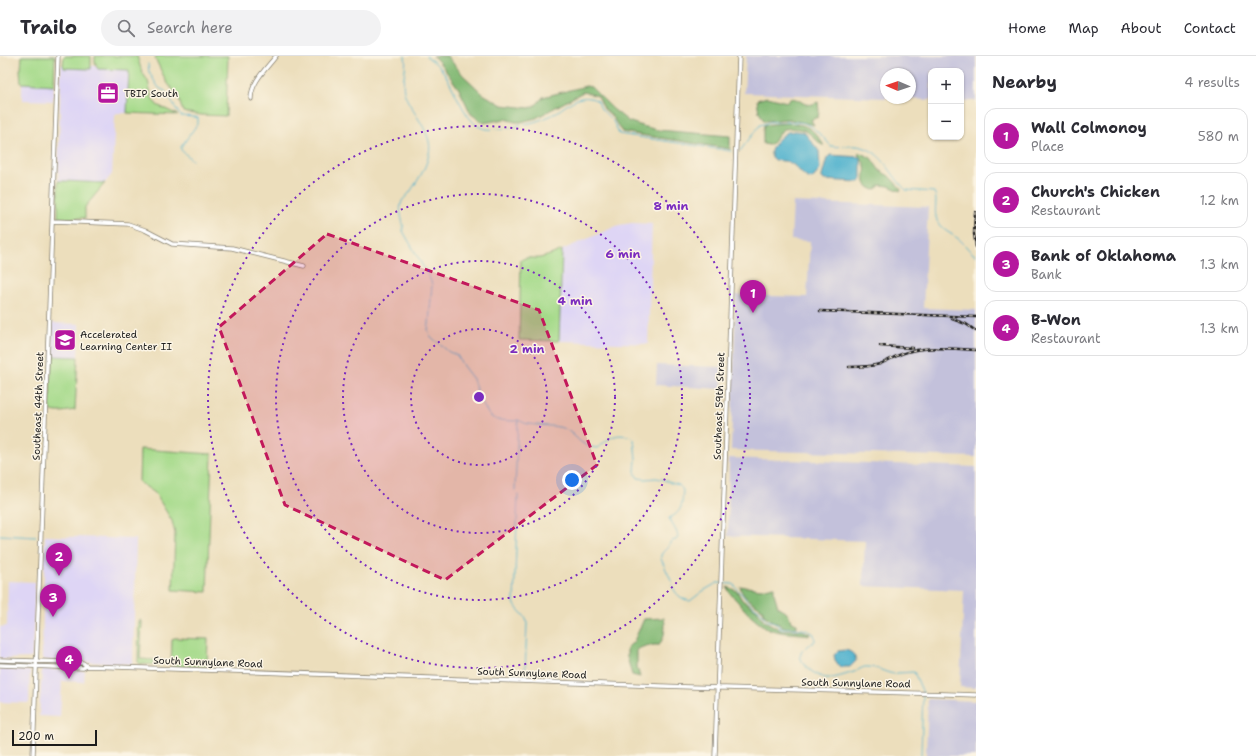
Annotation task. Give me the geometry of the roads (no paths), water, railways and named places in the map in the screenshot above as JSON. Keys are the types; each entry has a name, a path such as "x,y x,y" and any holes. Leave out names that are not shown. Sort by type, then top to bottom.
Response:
{"main road":[{"name":"Southeast 44th Street","path":"33,756 58,56"},
{"path":"251,99 251,91 254,84 276,56"},
{"name":"Southeast 59th Street","path":"715,756 739,56"},
{"path":"53,221 128,224 145,230 172,244 232,248 304,266"},
{"name":"South Sunnylane Road","path":"0,660 83,663 87,666"},
{"name":"South Sunnylane Road","path":"0,666 83,668 87,666 717,688 976,695"}],"water":[{"path":"788,132 804,132 819,151 820,170 812,179 806,177 788,162 779,161 771,155 772,147 782,136"},
{"path":"830,155 860,157 861,180 859,182 824,180 822,176 827,158"},
{"path":"846,650 853,654 856,661 850,667 840,667 835,660 834,655 838,651"}],"waterway":[{"path":"405,56 406,65 403,85 405,95 422,124 430,146 424,170 410,192 402,201 400,209 403,231 432,284 428,329 430,336 449,352 457,355 473,379 479,398 489,415 493,418 498,420 518,420 528,424 563,428 582,443 597,448 609,439 616,436 620,435 632,437 634,439 636,459 635,472 638,478 662,479 679,485 683,490 681,507 674,516 669,518 678,537 676,540 671,541 661,555 661,559 673,583 673,588 681,597 690,601 717,583 733,584 748,602 760,611 766,620 774,622 779,626 779,628 802,629 814,634 815,641 803,650 801,657 805,666 819,676 830,678 837,677 866,667 895,674 914,672 923,693 921,756"},
{"path":"426,56 444,73 465,111 480,127 489,129 516,127 518,125 531,123 550,116 572,101 591,98 598,101 601,109 613,121 619,134 731,151"},
{"path":"148,64 149,72 155,82 159,88 165,91 180,115 198,118 198,123 181,147 181,150 192,160"},
{"path":"740,151 760,125 770,122 786,121 804,123 812,127 831,146 858,146 870,150 882,160 906,190 934,192 936,198 936,217 939,225 960,240 971,253 976,256"},
{"path":"515,490 518,420"},
{"path":"518,495 514,602 527,622 525,674"},
{"path":"0,535 36,537"}],"railway":[{"path":"975,212 974,234 976,247"},
{"path":"820,311 976,317"},
{"path":"952,319 966,324 976,331"},
{"path":"880,346 912,348"},
{"path":"849,367 864,367 880,364 903,353 919,349 944,348 976,350"}],"place":[{"name":"TBIP South","path":"108,93"},
{"name":"Wall Colmonoy","path":"753,313"},
{"name":"Accelerated Learning Center II","path":"65,340"},
{"name":"Church's Chicken","path":"59,576"},
{"name":"Bank of Oklahoma","path":"53,617"},
{"name":"B-Won","path":"69,679"}]}
